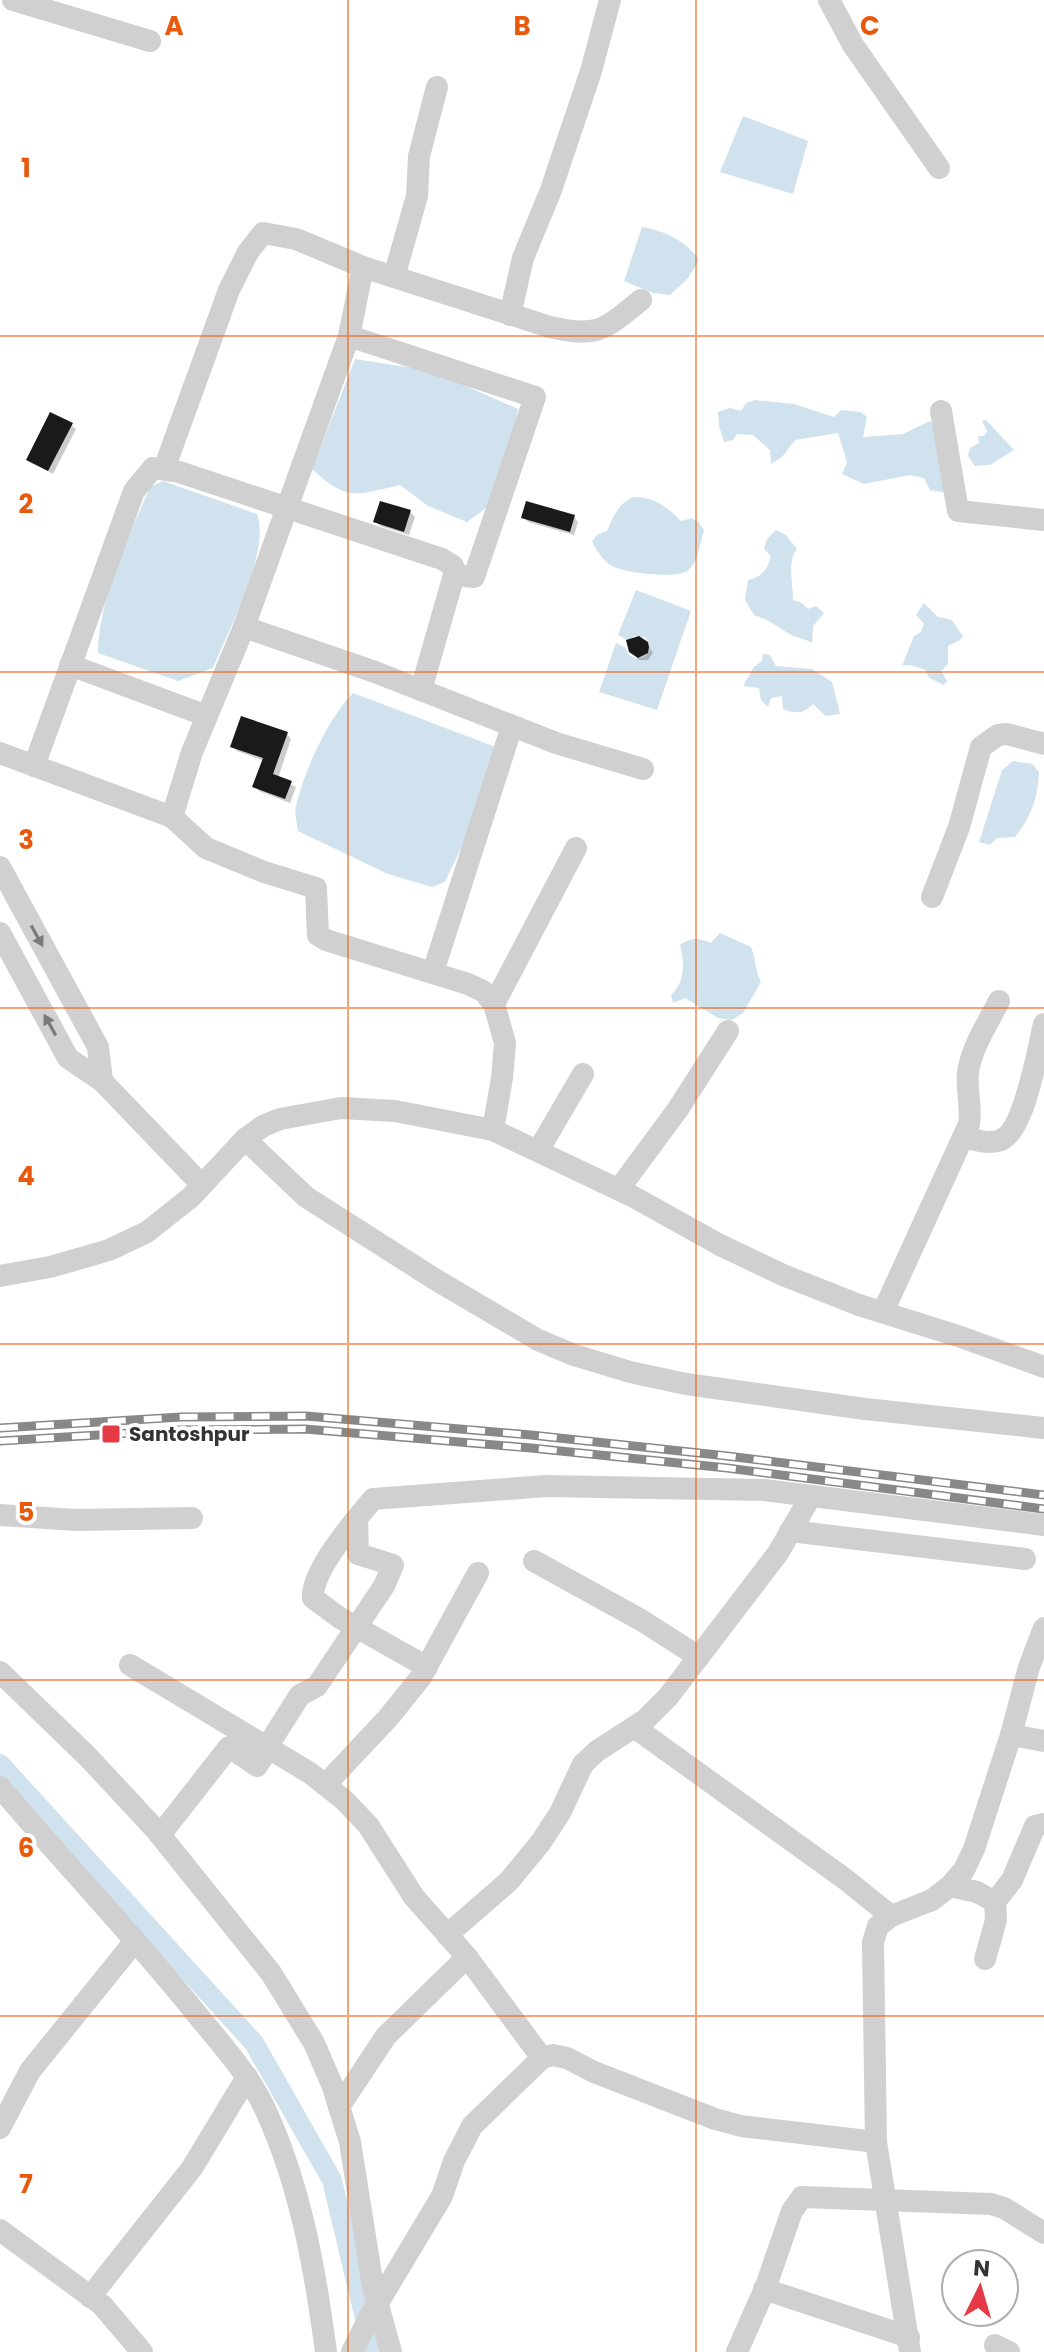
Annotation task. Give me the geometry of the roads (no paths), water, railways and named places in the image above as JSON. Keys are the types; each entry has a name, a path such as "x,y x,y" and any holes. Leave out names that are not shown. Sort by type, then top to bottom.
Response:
{"street":[{"path":"13,0 150,41"},
{"path":"510,315 523,258 551,190 591,71 610,0"},
{"path":"829,0 853,45 939,168"},
{"path":"394,277 417,196 419,156 437,87"},
{"path":"164,469 229,290 255,240 263,233 296,239 363,267 562,330 593,333 611,325 641,300"},
{"path":"172,817 192,752 244,627 349,336 363,267"},
{"path":"349,336 535,397 474,577 454,575"},
{"path":"941,411 958,511 1044,520"},
{"path":"34,766 134,491 153,468 286,508 442,559 453,566 454,575 421,690"},
{"path":"244,627 421,690 556,743 643,769"},
{"path":"70,665 207,716"},
{"path":"433,972 512,726"},
{"path":"932,897 959,827 981,747 998,735 1007,734 1044,744"},
{"path":"0,753 172,817 206,848 264,872 316,888 318,935 326,940 476,988 494,1004 505,1043 493,1130"},
{"path":"494,1004 576,848"},
{"path":"0,867 98,1047 102,1081"},
{"path":"0,933 68,1058 102,1081 201,1184"},
{"path":"883,1312 964,1137 972,1109 968,1088 970,1061 999,1001"},
{"path":"964,1137 984,1142 1006,1139 1015,1126 1028,1090 1044,1024"},
{"path":"619,1189 678,1109 728,1031"},
{"path":"538,1151 583,1074"},
{"path":"0,1276 50,1267 109,1250 147,1232 191,1197 245,1139 263,1126 280,1119 341,1108 395,1111 493,1130 619,1189 783,1275 1044,1367"},
{"path":"245,1139 306,1197 538,1340 574,1355 630,1372 686,1384 865,1409 1044,1428"},
{"path":"427,1667 317,1602 312,1592 340,1537 373,1499 546,1486 764,1490 1044,1525"},
{"path":"447,1935 509,1881 541,1842 560,1813 583,1764 634,1727 668,1697 778,1553 811,1496"},
{"path":"0,1515 76,1520 192,1518"},
{"path":"160,1835 229,1747 257,1766 300,1695 317,1686 384,1586 393,1565 358,1554 357,1518"},
{"path":"790,1531 1025,1559"},
{"path":"534,1561 641,1620 699,1657"},
{"path":"325,1785 388,1718 427,1667 478,1573"},
{"path":"910,2344 876,2142 873,1942 878,1926 891,1916 932,1900 964,1870 974,1849 1011,1735 1029,1667 1044,1628"},
{"path":"130,1665 268,1747 344,1800 368,1825 414,1897 467,1957 542,2058"},
{"path":"0,1672 88,1757 160,1835 271,1973 314,2043 350,2142 373,2311 391,2352"},
{"path":"634,1727 845,1879 891,1916"},
{"path":"1011,1735 1044,1741"},
{"path":"0,1787 135,1941 247,2077 266,2110 298,2197 313,2262 326,2352"},
{"path":"985,1959 996,1920 995,1902 1012,1880 1035,1826 1044,1824"},
{"path":"950,1886 977,1892 995,1902"},
{"path":"0,2128 30,2071 135,1941"},
{"path":"339,2107 386,2036 467,1957"},
{"path":"352,2352 442,2196 454,2161 472,2126 542,2058 553,2055 567,2058 675,2104 741,2126 876,2142"},
{"path":"90,2297 192,2168 247,2077"},
{"path":"737,2352 792,2211 802,2197 991,2204 1004,2208 1044,2233"},
{"path":"0,2230 90,2297 121,2325 142,2352"},
{"path":"764,2289 910,2344"}],"water":[{"path":"743,116 808,141 793,194 720,172"},
{"path":"642,227 674,238 699,260 688,278 670,295 653,293 624,281"},
{"path":"355,359 432,371 518,409 490,505 467,522 428,506 400,485 353,493 334,487 312,469"},
{"path":"755,400 794,404 834,417 841,410 861,412 867,417 863,437 903,434 930,421 943,435 958,495 930,490 924,478 910,475 864,484 842,474 847,462 838,433 795,440 782,457 771,464 770,450 753,435 737,434 733,440 724,442 718,412 730,408 741,411 746,403"},
{"path":"986,420 1014,450 990,465 975,466 968,456 970,448 979,443 978,436 984,436 987,431 982,421"},
{"path":"163,481 257,514 260,530 246,591 213,668 178,681 98,653 104,610 116,568 150,487"},
{"path":"634,497 660,504 681,521 692,518 698,522 704,530 691,568 681,573 662,575 627,571 612,566 600,555 592,541 598,534 607,531 620,506"},
{"path":"776,530 786,535 797,549 791,566 793,600 808,609 816,606 824,613 813,626 812,643 754,615 745,600 748,580 760,575 768,565 771,556 764,549 767,539"},
{"path":"636,590 691,611 657,710 599,692 616,643 637,658 643,658 650,651 644,637 634,636 629,641 618,635"},
{"path":"924,603 938,617 951,620 963,636 948,646 948,664 941,671 947,681 944,685 929,678 926,670 902,666 914,636 921,632 924,624 916,615"},
{"path":"763,654 770,655 776,666 812,669 832,682 840,714 826,716 813,704 803,711 788,711 783,709 782,696 771,698 768,707 761,700 759,688 743,686 754,667 762,661"},
{"path":"353,693 493,746 498,754 485,797 445,882 432,887 388,874 298,831 295,809 311,762 335,716"},
{"path":"1013,761 1032,764 1039,772 1033,807 1015,837 997,838 990,845 979,842 1002,770"},
{"path":"720,933 751,947 761,982 743,1013 732,1020 718,1018 685,998 673,1003 671,995 683,972 680,945 695,939 711,943"}],"waterway":[{"path":"0,1764 254,2043 332,2180 373,2352"}],"railway":[{"path":"0,1428 181,1417 306,1416 531,1435 1044,1495"},
{"path":"0,1441 180,1430 305,1429 727,1468 1044,1509"}],"place":[{"name":"Santoshpur","path":"111,1434"}]}
